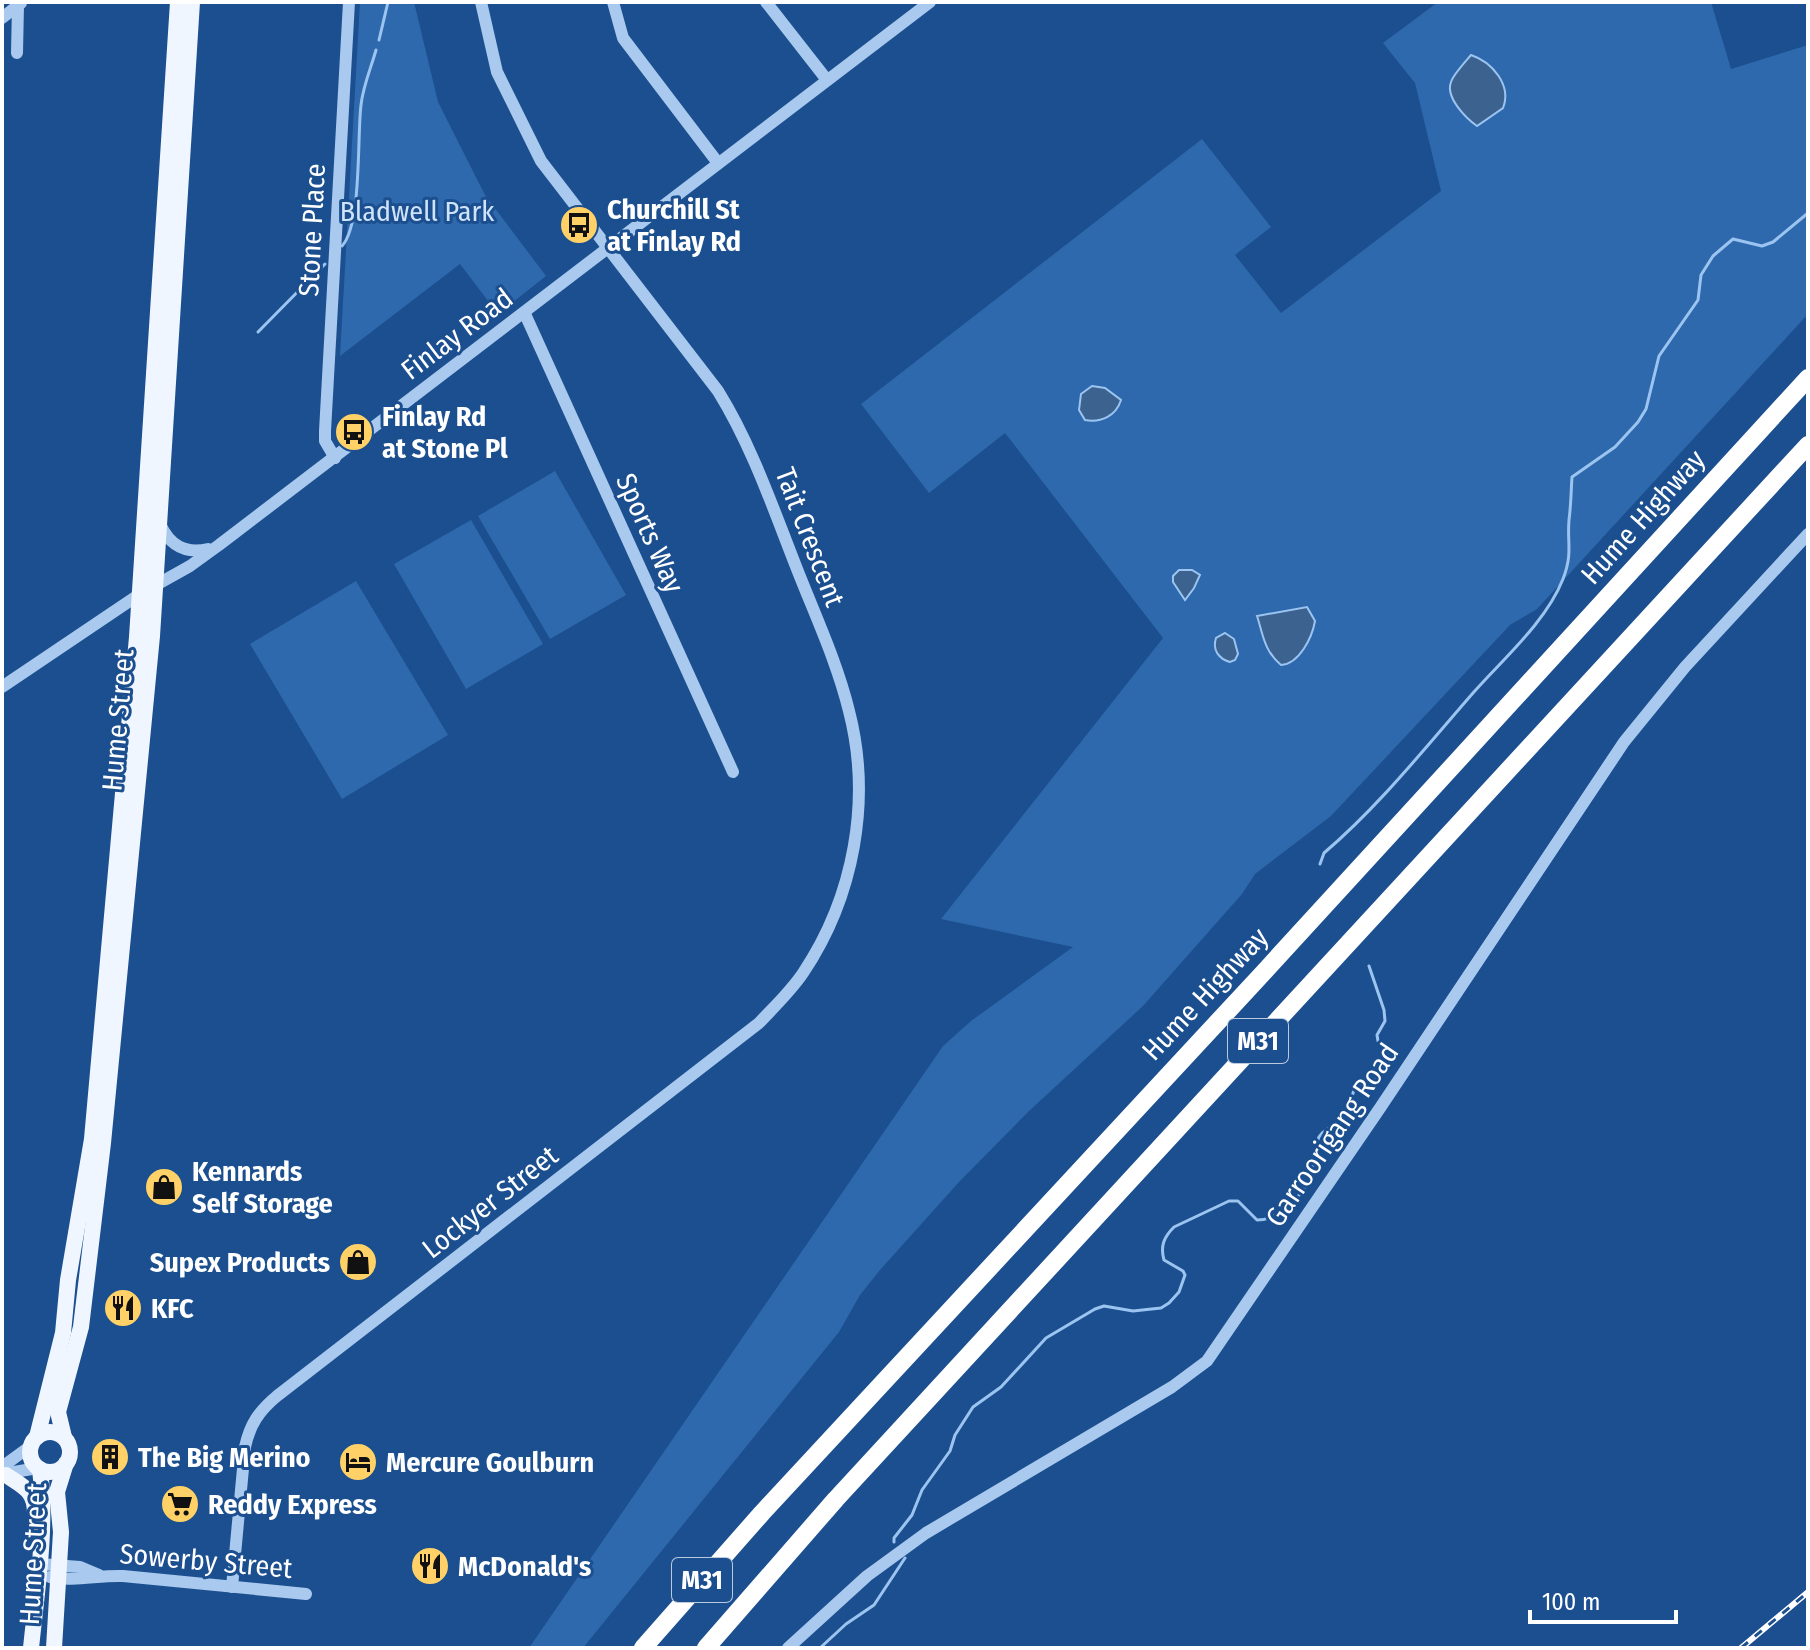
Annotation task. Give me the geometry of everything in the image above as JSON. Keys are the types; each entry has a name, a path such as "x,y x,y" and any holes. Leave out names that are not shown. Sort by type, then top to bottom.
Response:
{"highway":[{"name":"Hume Highway","path":"643,1648 762,1513 1253,984 1808,378"},
{"name":"M31","path":"706,1648 836,1499 1808,445"}],"main road":[{"name":"Hume Street","path":"64,1437 58,1412 81,1327 102,1159 148,590 178,2"},
{"name":"Hume Street","path":"34,1441 63,1333 68,1280 92,1139 148,590 158,521 192,2"},
{"path":"54,1432 64,1437 70,1450 66,1463 53,1471 39,1468 31,1458 34,1441 54,1432"},
{"name":"Hume Street","path":"54,1648 61,1532 57,1492 66,1463"},
{"name":"Hume Street","path":"31,1648 42,1528 39,1468"},
{"path":"3,1472 29,1490 35,1503 35,1519 42,1528"}],"street":[{"name":"Stone Place","path":"335,458 325,441 325,431 349,2"},
{"name":"Tait Crescent","path":"481,2 497,72 541,161 699,364 735,419 834,664 849,711 858,772 855,846 846,882"},
{"path":"613,2 623,38 718,163"},
{"path":"766,2 827,80"},
{"name":"Finlay Road","path":"2,687 219,545 930,2"},
{"path":"2,18 21,4"},
{"path":"17,53 21,4"},
{"name":"Sports Way","path":"525,314 733,772"},
{"path":"158,521 164,534 178,548 196,552 219,545"},
{"name":"Garroorigang Road","path":"788,1648 858,1583 926,1533 1184,1380 1207,1361 1624,742 1685,667 1808,534"},
{"name":"Lockyer Street","path":"232,1587 245,1447 256,1416 277,1396 759,1023 802,975 833,920 846,882"},
{"path":"3,1472 34,1441"},
{"path":"3,1472 39,1468"},
{"name":"Sowerby Street","path":"39,1569 60,1572 80,1567 101,1575 306,1594"}],"green space":[{"name":"Bladwell Park","path":"360,2 414,2 438,102 485,195 546,276 498,314 460,264 340,356"},
{"path":"1438,2 1711,2 1731,69 1808,45 1808,314 1537,609 1510,625 1331,816 1255,874 1242,894 1143,1006 1028,1112 959,1182 880,1270 860,1295 839,1332 583,1648 529,1648 943,1046 971,1021 1073,947 941,919 1163,638 1005,433 929,493 861,404 1202,139 1271,227 1235,255 1281,313 1441,191 1415,83 1383,43"},
{"path":"555,471 626,595 550,639 478,516"},
{"path":"471,520 543,644 466,689 394,564"},
{"path":"356,581 448,735 342,799 250,644"}],"shaded area":[{"path":"1471,55 1493,69 1505,91 1503,108 1477,126 1458,107 1450,88 1454,76"},
{"path":"1092,386 1105,388 1121,400 1116,410 1107,417 1085,420 1079,410 1081,394"},
{"path":"1179,570 1192,570 1200,575 1185,600 1173,582 1173,576"},
{"path":"1307,607 1315,621 1311,635 1299,655 1288,664 1281,665 1268,648 1257,616"},
{"path":"1225,633 1234,639 1238,654 1230,662 1220,656 1215,646 1216,638"}],"waterway":[{"path":"379,40 388,2"},
{"path":"342,246 353,219 361,105 376,50"},
{"path":"1320,864 1324,853 1383,796 1546,610 1563,579 1568,562 1572,477 1615,447 1638,422 1646,409 1659,356 1698,300 1701,275 1713,256 1733,239 1762,246 1773,242 1808,213"},
{"path":"258,332 325,264"},
{"path":"894,1542 973,1407 1001,1387 1046,1338 1095,1309 1104,1306 1133,1311 1161,1308 1179,1292 1185,1275 1164,1260 1162,1250 1165,1238 1174,1227 1229,1201 1238,1201 1257,1220 1266,1219 1297,1198 1311,1174 1319,1137 1349,1116 1356,1086 1372,1083 1387,1065 1388,1050 1378,1041 1377,1035 1385,1021 1384,1010 1369,966"},
{"path":"820,1648 846,1624 874,1605 905,1558"}],"railway":[{"path":"1741,1648 1808,1592"}],"place":[{"name":"Churchill St at Finlay Rd","path":"579,225"},
{"name":"Finlay Rd at Stone Pl","path":"354,432"},
{"name":"Kennards Self Storage","path":"164,1187"},
{"name":"Supex Products","path":"358,1262"},
{"name":"KFC","path":"123,1308"},
{"name":"The Big Merino","path":"110,1457"},
{"name":"Mercure Goulburn","path":"358,1462"},
{"name":"Reddy Express","path":"180,1504"},
{"name":"McDonald's","path":"430,1566"}]}
